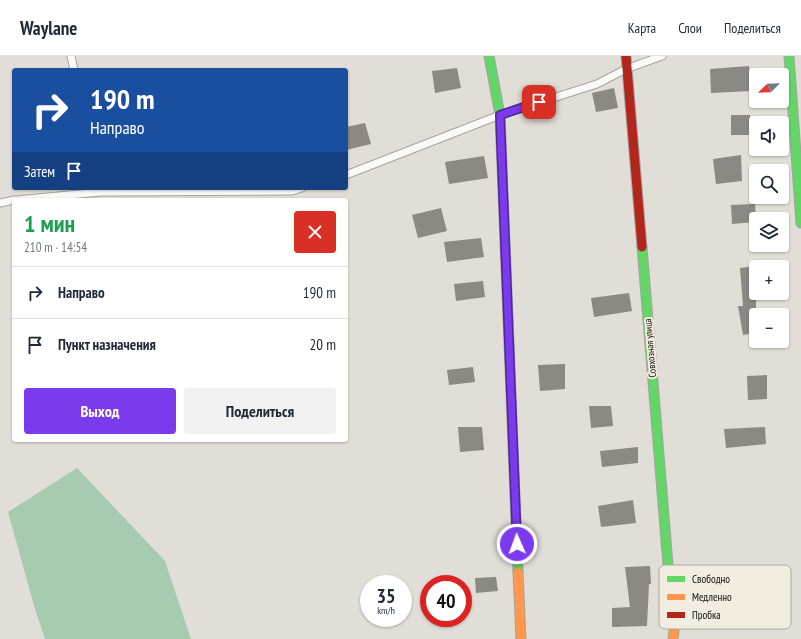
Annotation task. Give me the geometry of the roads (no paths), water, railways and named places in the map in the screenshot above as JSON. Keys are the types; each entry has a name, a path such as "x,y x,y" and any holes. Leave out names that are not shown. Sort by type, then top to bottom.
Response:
{"street":[{"path":"489,56 500,115 521,639"},
{"name":"Совхозная улица","path":"626,56 668,565"},
{"path":"790,56 801,223"},
{"name":"Совхозная улица","path":"673,639 674,629"}],"lane":[{"path":"71,56 74,68"},
{"path":"348,174 500,115 597,84 626,69 662,56"},
{"path":"32,198 100,190 295,190"},
{"path":"0,203 12,201"}]}
